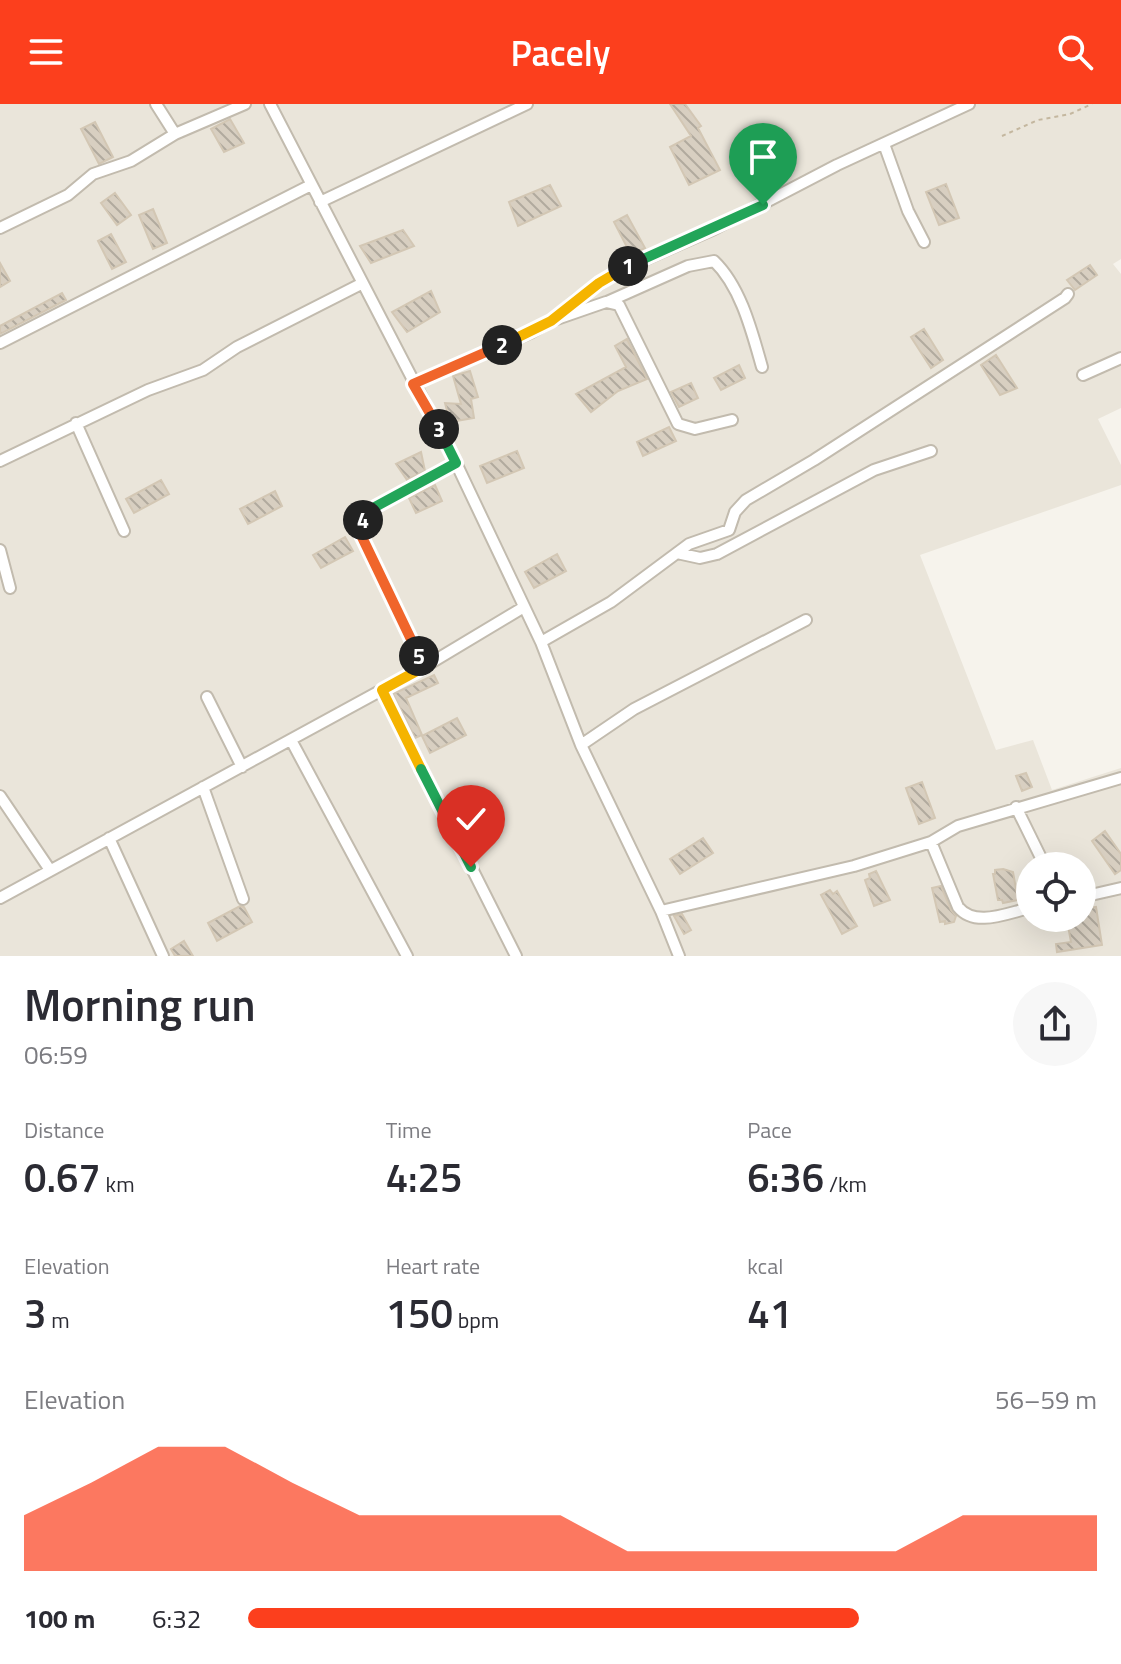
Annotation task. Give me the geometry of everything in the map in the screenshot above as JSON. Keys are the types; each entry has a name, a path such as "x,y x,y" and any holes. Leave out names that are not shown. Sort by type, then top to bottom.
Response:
{"street":[{"path":"156,104 175,134"},
{"path":"0,228 68,195 93,174 131,161 175,134 245,104"},
{"path":"320,202 527,104"},
{"path":"551,321 619,271 714,229 837,165 969,104"},
{"path":"274,105 361,284 456,463 541,642 581,745 661,911 676,955"},
{"path":"884,144 908,211 924,242"},
{"path":"0,343 311,185"},
{"path":"413,384 551,321 606,302 688,266 714,261 725,271 731,284 762,367"},
{"path":"0,461 148,390 203,370 237,347 361,284"},
{"path":"541,642 611,602 697,539 729,530 735,512 746,500 814,460 1068,294"},
{"path":"606,302 619,305 678,424 695,429 732,420"},
{"path":"1083,375 1121,358"},
{"path":"76,423 124,531"},
{"path":"677,553 693,558 717,554 874,470 931,451"},
{"path":"424,667 361,535 361,524 375,507 456,463"},
{"path":"0,550 10,588"},
{"path":"0,898 424,667 524,607"},
{"path":"581,745 634,709 806,620"},
{"path":"382,690 516,956"},
{"path":"207,697 242,767"},
{"path":"291,740 407,956"},
{"path":"661,911 854,866 931,842 958,826 1121,778"},
{"path":"203,787 243,899"},
{"path":"0,796 50,870"},
{"path":"1016,807 1038,852"},
{"path":"109,838 163,956"},
{"path":"931,842 958,907 965,915 982,919 1016,911"},
{"path":"1096,894 1121,888"}],"path":[{"path":"1002,136 1038,120 1070,114 1092,104"}],"shaded area":[{"path":"0,104 1121,104 1121,259 1113,264 1121,274 1121,408 1098,419 1121,465 1121,485 920,555 996,750 1033,740 1052,790 1121,768 1121,956 0,956"}],"building":[{"path":"670,104 685,104 701,126 698,128 720,170 689,185 670,147 691,136"},
{"path":"230,119 244,143 224,152 211,129"},
{"path":"95,122 113,157 99,164 81,129"},
{"path":"946,184 959,218 939,225 926,192"},
{"path":"550,185 561,206 518,226 509,202"},
{"path":"115,193 131,215 117,225 101,203"},
{"path":"153,209 167,243 153,249 139,215"},
{"path":"627,215 645,248 631,255 614,222"},
{"path":"403,230 414,246 371,263 360,246"},
{"path":"111,234 126,262 112,269 98,241"},
{"path":"0,263 10,281 0,287"},
{"path":"1090,265 1097,275 1075,290 1067,280"},
{"path":"431,291 440,312 407,332 392,312"},
{"path":"62,293 66,300 0,334 0,326"},
{"path":"924,329 943,360 931,368 911,337"},
{"path":"627,339 647,379 618,391 591,412 576,394 626,367 615,346"},
{"path":"996,355 1017,388 1000,395 981,365"},
{"path":"739,365 745,378 721,390 714,378"},
{"path":"470,371 478,397 471,399 474,418 450,422 445,403 461,404 453,376"},
{"path":"691,383 698,398 679,407 671,392"},
{"path":"669,427 676,441 643,456 637,442"},
{"path":"517,451 524,468 487,483 480,466"},
{"path":"421,452 425,471 407,480 396,464"},
{"path":"161,480 169,494 134,513 126,499"},
{"path":"435,485 442,501 416,513 409,498"},
{"path":"275,491 282,506 248,524 240,509"},
{"path":"345,537 353,551 321,568 313,555"},
{"path":"557,554 566,571 534,588 525,572"},
{"path":"434,675 438,683 406,698 422,735 415,738 393,694"},
{"path":"457,718 466,735 430,753 422,736"},
{"path":"1026,773 1032,787 1022,791 1016,776"},
{"path":"922,782 935,818 919,824 906,788"},
{"path":"1105,831 1121,854 1121,870 1115,874 1092,841"},
{"path":"703,838 713,853 680,874 670,859"},
{"path":"995,870 1013,872 1016,900 1003,903 998,900"},
{"path":"876,871 890,900 874,906 865,880"},
{"path":"941,886 956,916 954,922 940,922 932,888"},
{"path":"830,890 833,894 837,891 857,926 842,934 821,895"},
{"path":"240,906 244,907 252,922 217,941 208,923"},
{"path":"1096,907 1102,945 1057,952 1056,944 1071,942 1069,932 1096,932"},
{"path":"682,914 691,930 684,934 674,916"},
{"path":"184,941 193,956 175,956 171,949"}],"route":[{"path":"471,867 382,690 424,667 361,535 361,524 375,507 456,463 413,384 532,332 619,271 763,205"}]}
